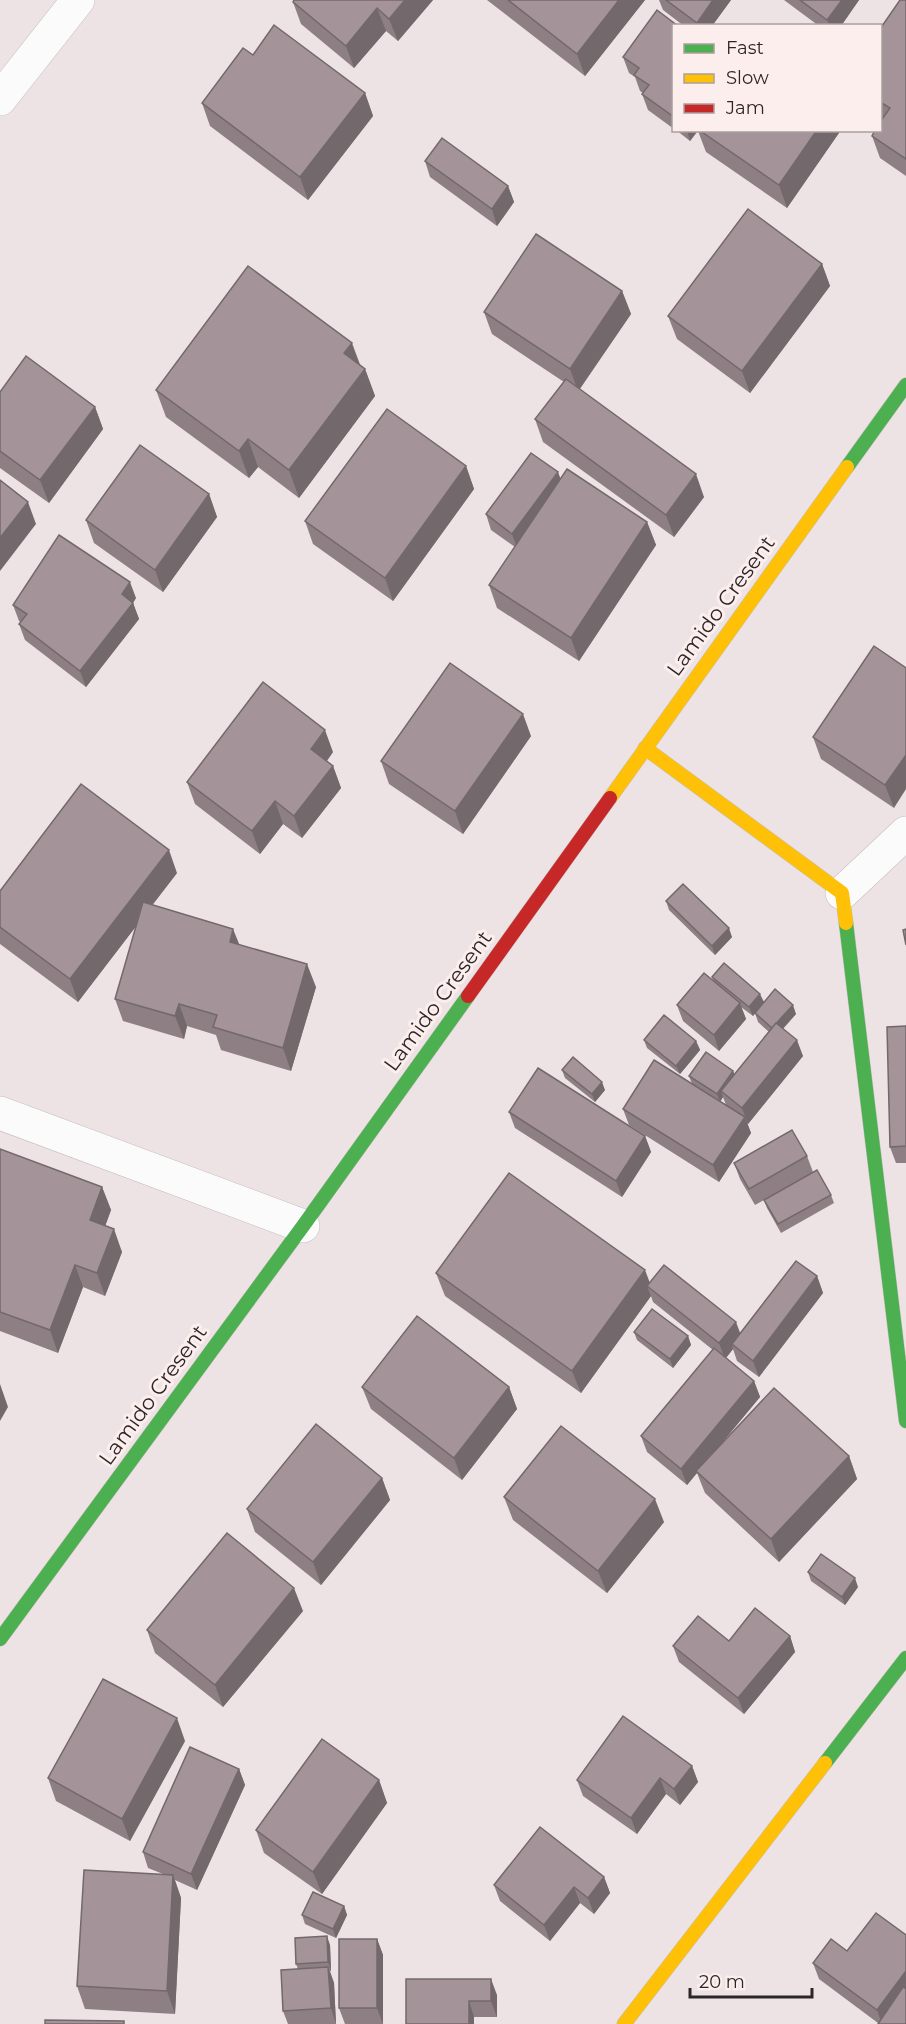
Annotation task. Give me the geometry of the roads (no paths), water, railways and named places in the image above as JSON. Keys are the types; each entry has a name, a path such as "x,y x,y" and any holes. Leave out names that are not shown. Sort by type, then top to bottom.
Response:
{"street":[{"path":"0,99 78,0"},
{"name":"Lamido Cresent","path":"0,1639 303,1226 906,385"},
{"path":"645,748 842,892 906,1421"},
{"path":"842,892 906,833"},
{"path":"0,1113 303,1226"},
{"path":"624,2024 906,1658"}]}
